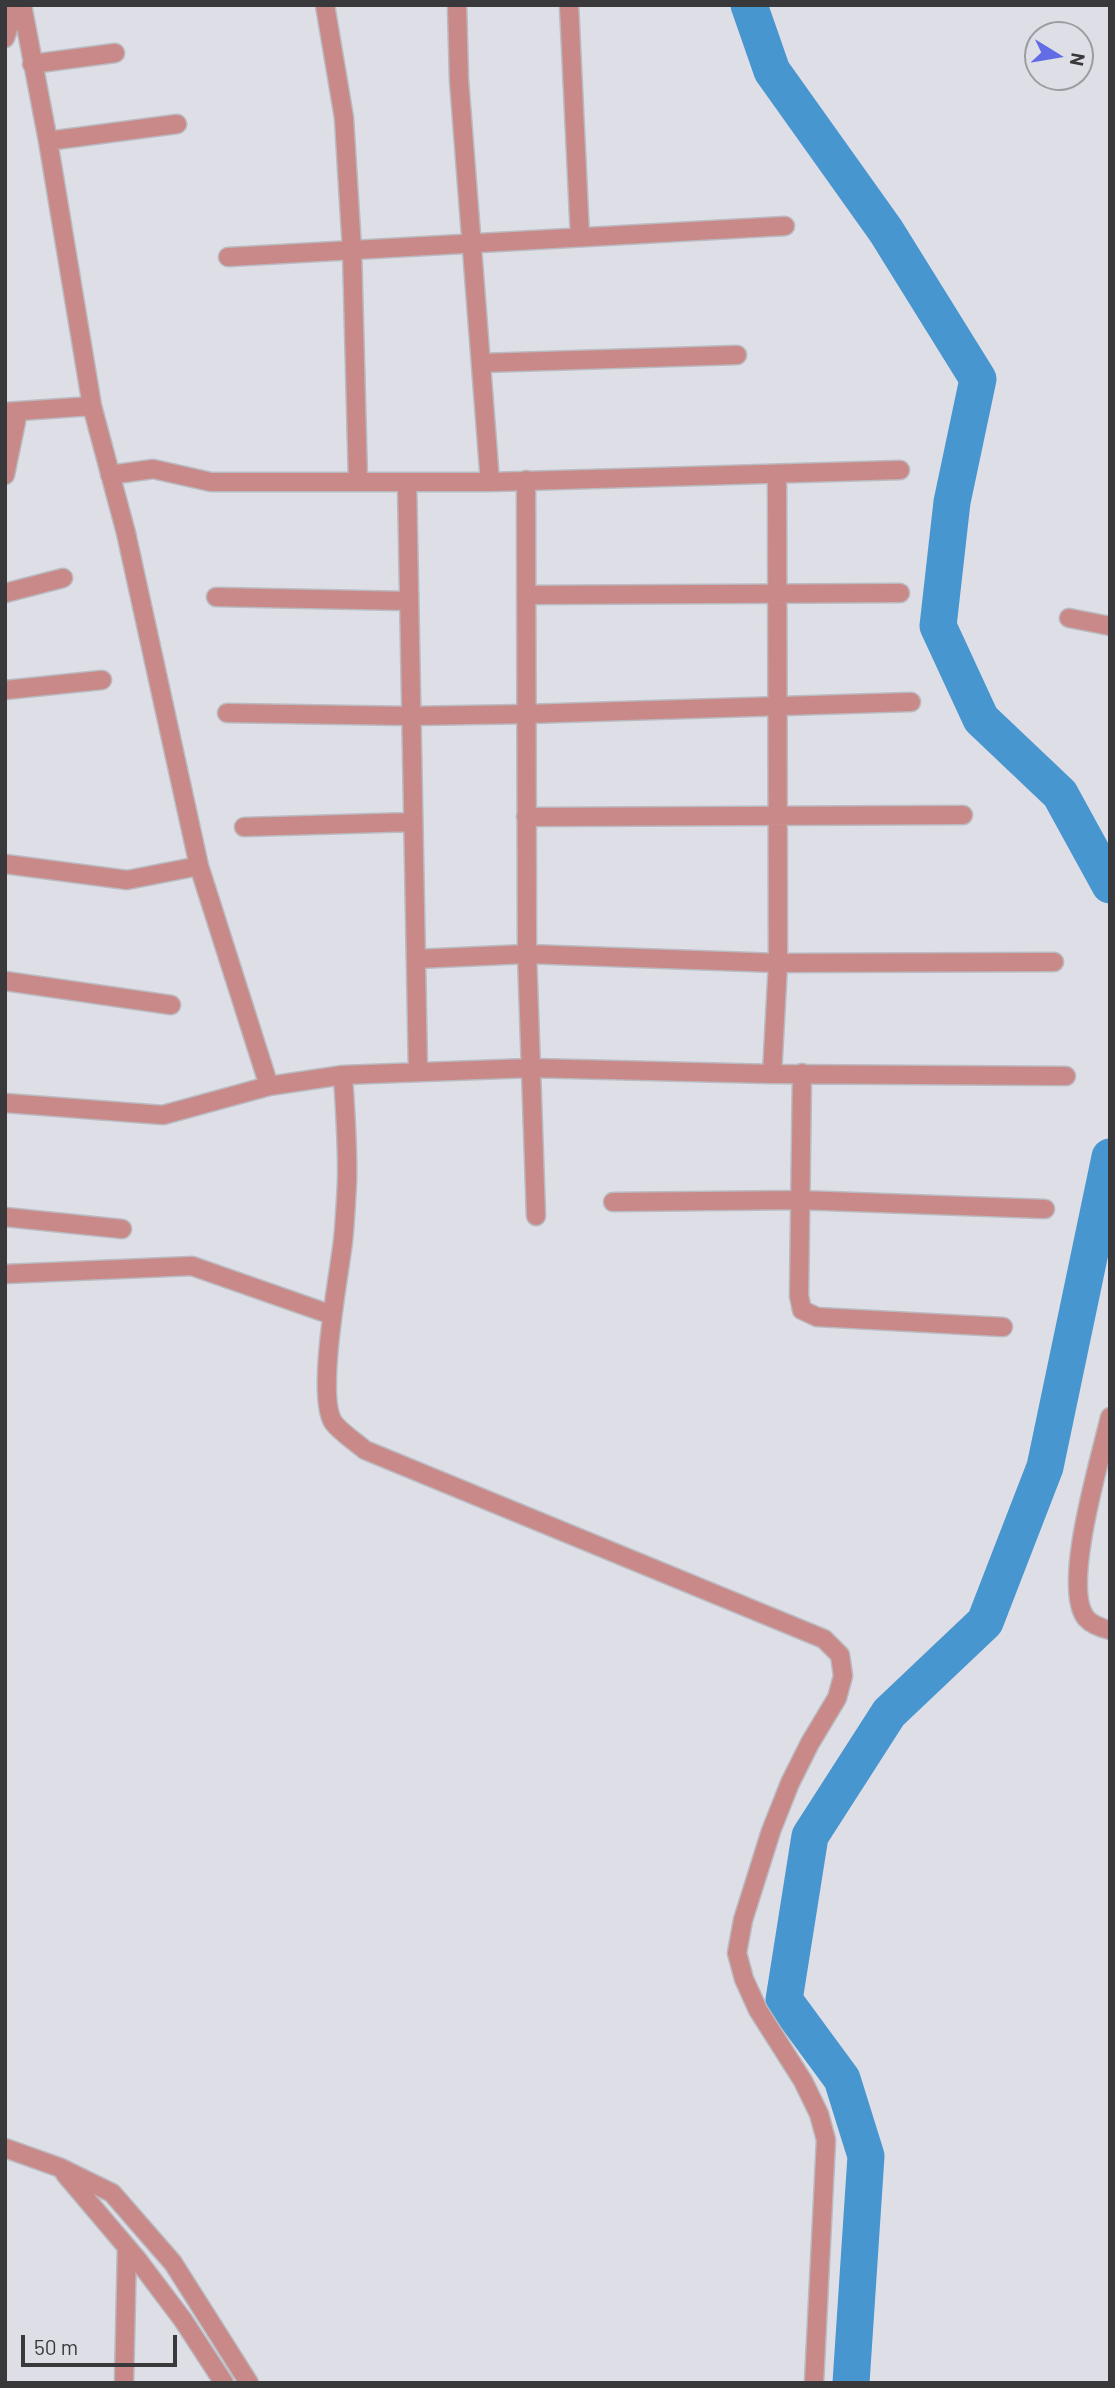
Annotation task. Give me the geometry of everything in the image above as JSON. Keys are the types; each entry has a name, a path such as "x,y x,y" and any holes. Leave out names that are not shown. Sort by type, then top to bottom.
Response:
{"street":[{"path":"5,38 16,5"},
{"path":"22,5 48,141 92,407 126,533 199,866 269,1086"},
{"path":"325,5 344,118 352,250 358,481"},
{"path":"457,5 459,80 490,482"},
{"path":"569,5 580,236"},
{"path":"32,64 116,53"},
{"path":"48,141 177,124"},
{"path":"228,257 785,226"},
{"path":"481,363 737,355"},
{"path":"5,475 11,412 92,407"},
{"path":"110,475 153,469 211,482 490,482 900,470"},
{"path":"772,1074 778,963 777,474"},
{"path":"526,480 527,954 536,1216"},
{"path":"407,482 418,1071"},
{"path":"5,593 62,578"},
{"path":"526,595 900,593"},
{"path":"216,597 408,601"},
{"path":"1069,618 1110,626"},
{"path":"5,690 102,680"},
{"path":"227,713 411,716 911,702"},
{"path":"526,817 963,815"},
{"path":"244,827 413,822"},
{"path":"5,864 127,880 199,866"},
{"path":"416,959 527,954 778,963 1054,962"},
{"path":"5,981 171,1005"},
{"path":"5,1102 163,1115 269,1086 343,1075 531,1068 772,1074 1066,1076"},
{"path":"802,1073 799,1200 799,1296 802,1310 817,1317 1003,1327"},
{"path":"343,1075 347,1181 343,1241 332,1315 328,1396 333,1421 365,1450 824,1639 840,1655 843,1676 837,1698 805,1753 771,1831 743,1920 737,1953 744,1979 758,2010 803,2081 819,2114 825,2140 814,2383"},
{"path":"613,1202 799,1200 1045,1209"},
{"path":"5,1217 122,1229"},
{"path":"5,1274 192,1266 332,1315"},
{"path":"1110,1417 1081,1545 1078,1578 1079,1602 1086,1619 1098,1627 1110,1630"},
{"path":"5,2148 61,2168 111,2193 173,2263 249,2383"},
{"path":"61,2168 183,2320 223,2383"},
{"path":"124,2383 127,2247"}],"waterway":[{"path":"749,5 772,71 886,231 978,379 952,502 938,626 981,719 1060,794 1110,885"},
{"path":"851,2383 866,2156 842,2079 784,2000 810,1836 889,1713 985,1622 1045,1467 1110,1157"}]}
